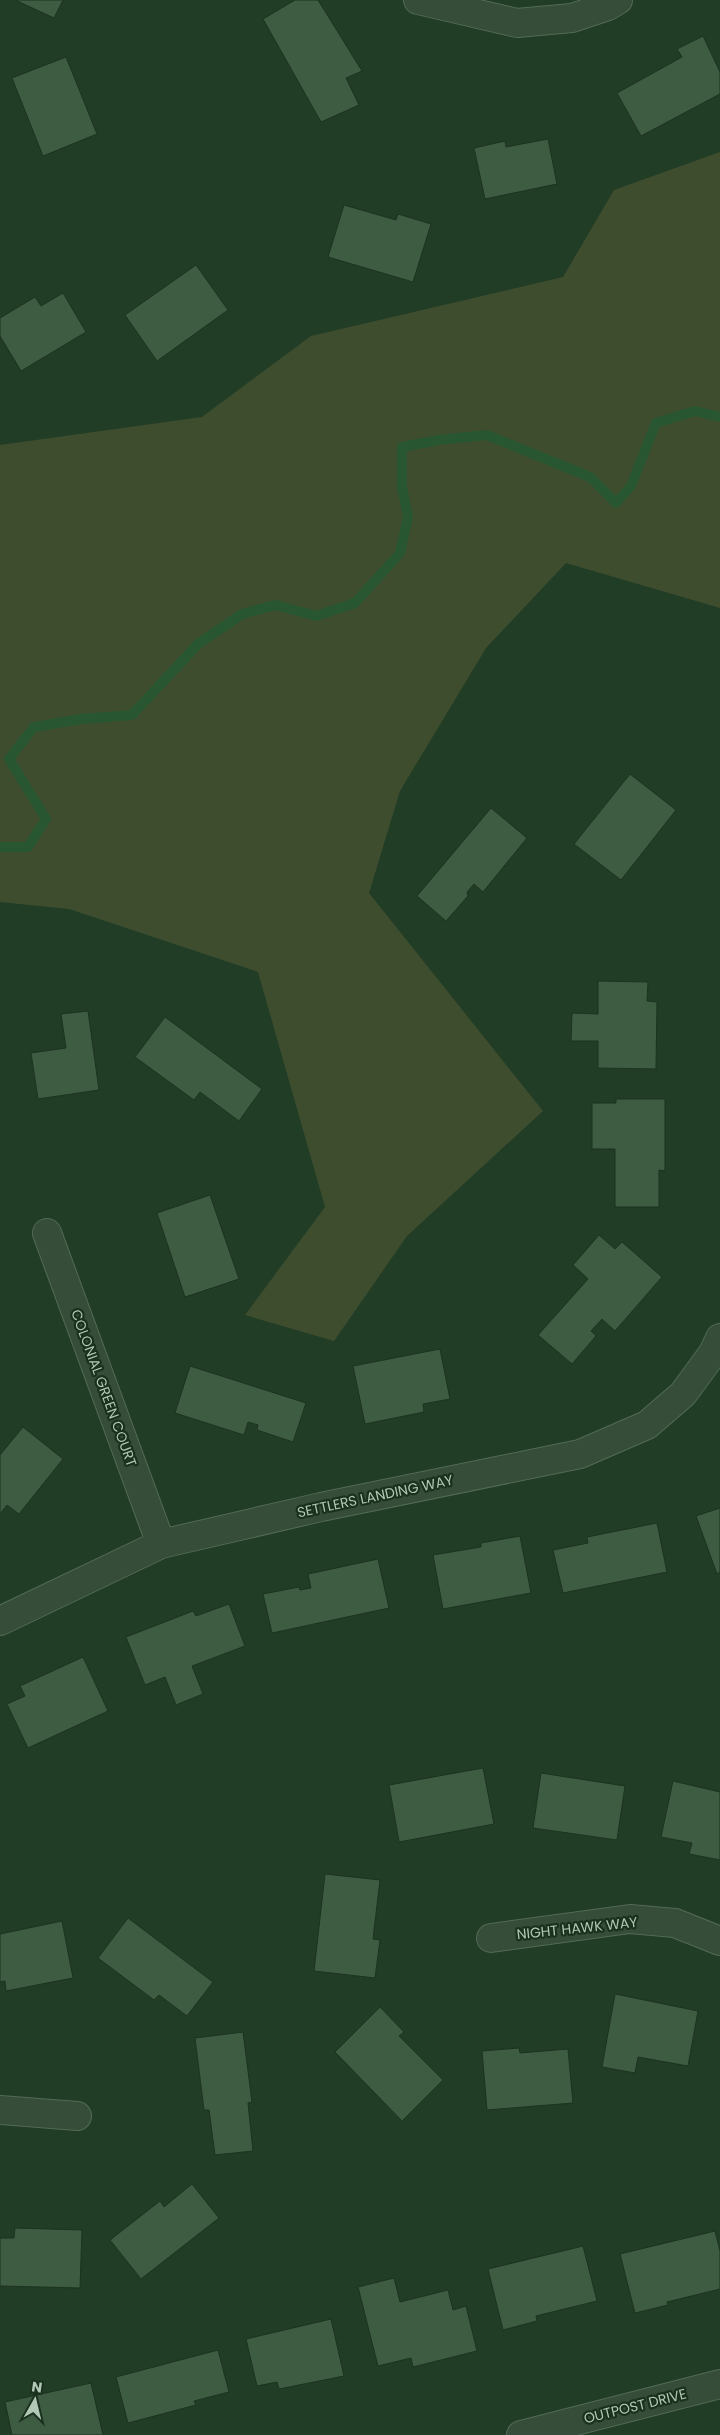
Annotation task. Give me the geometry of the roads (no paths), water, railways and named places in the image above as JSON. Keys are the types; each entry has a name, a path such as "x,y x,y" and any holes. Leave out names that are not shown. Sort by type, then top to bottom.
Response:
{"street":[{"path":"418,0 518,23 572,18 608,6 618,0"},
{"name":"COLONIAL GREEN COURT","path":"47,1233 160,1544"},
{"name":"SETTLERS LANDING WAY","path":"0,1621 160,1544 321,1507 580,1454 647,1425 683,1394 713,1353 720,1338"},
{"name":"NIGHT HAWK WAY","path":"491,1938 630,1919 675,1923 720,1941"},
{"path":"0,2110 78,2116"},
{"name":"OUTPOST DRIVE","path":"521,2435 608,2425 720,2384"}],"waterway":[{"path":"0,847 28,847 46,819 9,759 34,727 82,719 132,715 198,644 242,614 275,605 316,616 355,603 400,553 408,517 402,487 402,447 439,440 487,435 590,477 616,503 631,486 656,423 695,411 720,417"}]}
